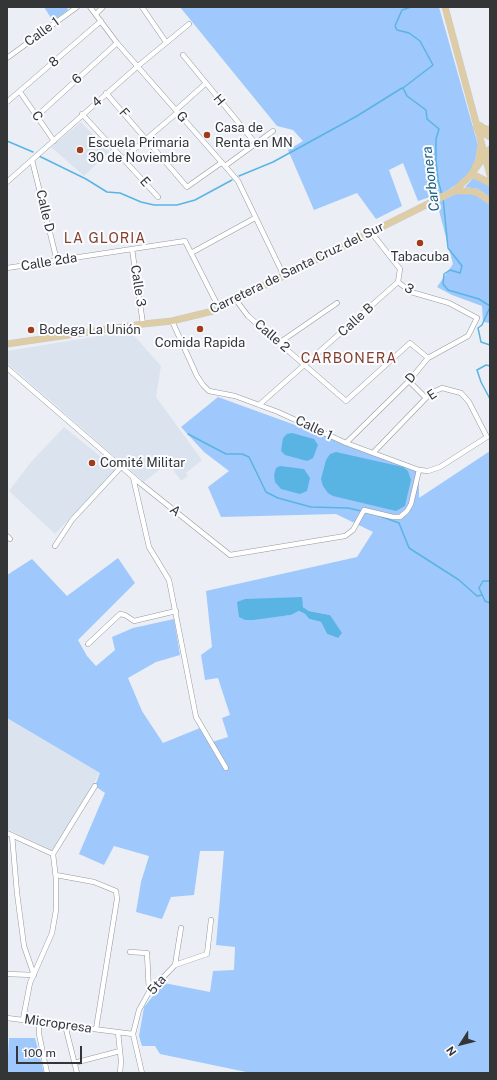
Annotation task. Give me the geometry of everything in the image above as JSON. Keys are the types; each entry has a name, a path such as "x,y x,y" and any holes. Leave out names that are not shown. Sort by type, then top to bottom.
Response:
{"main road":[{"path":"446,7 481,144 487,158 489,172"},
{"path":"476,125 485,129 490,129"},
{"path":"476,125 490,137"},
{"path":"481,144 479,159 472,174 490,183"},
{"name":"Carretera de Santa Cruz del Sur","path":"7,344 172,321 219,308 454,191 487,158 490,148"},
{"path":"454,191 470,191 478,193 490,201"}],"street":[{"name":"Calle 1","path":"7,58 77,7"},
{"name":"G","path":"90,7 117,43 238,181 284,276"},
{"path":"96,14 103,7"},
{"path":"142,7 166,42"},
{"name":"8","path":"7,102 101,21"},
{"name":"4","path":"7,182 106,93 189,24"},
{"name":"6","path":"37,116 117,43"},
{"name":"H","path":"182,55 256,144"},
{"path":"124,158 147,139 205,84"},
{"name":"C","path":"20,92 54,141"},
{"name":"F","path":"106,93 188,187 223,164"},
{"name":"E","path":"82,114 124,158 158,197"},
{"path":"223,164 256,144 273,131"},
{"name":"Calle D","path":"32,160 57,261"},
{"path":"219,308 192,253 255,218"},
{"name":"3","path":"371,232 400,269 398,282 411,292 449,303 477,318"},
{"name":"Calle 2da","path":"7,268 185,241 192,253"},
{"name":"Calle 3","path":"132,249 143,324"},
{"name":"Calle B","path":"259,405 305,366 398,282"},
{"name":"Calle 2","path":"236,300 248,316 346,401 410,342 428,358"},
{"path":"279,343 337,302"},
{"name":"D","path":"346,443 410,381 428,358 468,336 477,318"},
{"name":"Calle 1","path":"172,321 187,356 202,385 209,391 235,396 259,405 346,443 419,470 428,471 440,467 487,437"},
{"name":"A","path":"7,368 133,478 230,555 344,536 353,530 364,510 393,517 404,515 411,504 419,470"},
{"path":"410,381 426,398"},
{"name":"E","path":"373,453 431,393 442,388 461,393 469,402 487,437"},
{"path":"54,546 72,520 121,467"},
{"path":"133,478 148,547 170,580 196,716 226,768"},
{"path":"88,644 120,614 134,621 176,611"},
{"path":"23,1019 34,975 52,933 56,910 56,875 53,854 95,786"},
{"path":"7,833 53,854"},
{"path":"12,835 17,893 24,946 34,975"},
{"path":"56,875 94,882 116,891 117,899 96,1030"},
{"name":"5ta","path":"142,1073 133,1034 139,1010 149,992 175,965 207,954 212,920"},
{"path":"175,965 181,928"},
{"path":"130,952 147,953 149,992"},
{"path":"7,974 34,975"},
{"name":"Micropresa","path":"7,1018 133,1034"},
{"path":"39,1022 39,1034 47,1073"},
{"path":"65,1025 77,1073"},
{"path":"118,1032 120,1073"},
{"path":"74,1063 120,1050"}],"shaded area":[{"path":"44,7 67,7 68,10 53,21"},
{"path":"180,7 439,7 478,145 475,161 470,172 462,181 445,192 418,201 403,163 389,170 402,206 376,219 357,193 314,210 288,150 303,141 293,130 277,126"},
{"name":"Escuela Primaria 30 de Noviembre","path":"81,122 109,152 84,176 51,147"},
{"path":"474,177 489,184 490,197 478,189 465,187"},
{"path":"458,193 468,193 478,196 490,205 490,323 483,322 482,306 452,295 437,287 453,264 437,203"},
{"path":"130,331 161,366 156,397 202,460 186,473 188,476 181,481 168,463 144,482 7,363 7,351"},
{"path":"218,397 419,470 419,498 490,451 490,1073 251,1073 160,1054 155,1046 142,1046 139,1036 144,1007 164,983 210,992 213,971 234,970 235,947 216,945 224,851 200,851 194,895 171,897 162,919 136,912 141,882 149,856 114,846 104,865 79,854 105,793 95,786 100,773 7,718 7,575 32,559 67,596 118,558 135,583 78,640 87,656 96,666 115,650 112,637 133,628 174,619 180,655 156,662 128,678 142,711 163,743 200,728 212,742 228,737 222,718 230,715 218,678 205,680 201,655 212,647 206,591 357,557 373,532 336,514 221,517 208,487 229,471 204,452 181,427","holes":["303,607 309,611 330,615 338,638 327,634 321,622 309,619 305,614 299,611 291,615 245,620"]},
{"path":"64,427 116,469 55,534 9,491 31,462"},
{"path":"292,433 314,439 318,445 313,458 307,461 285,455 281,451 283,438 287,434"},
{"path":"336,452 403,467 408,471 411,480 405,506 396,511 333,496 328,493 323,486 321,479 326,460 330,454"},
{"path":"280,466 304,469 310,478 307,491 300,494 281,489 275,482 274,475 276,468"},
{"path":"302,597 303,607 309,611 330,615 342,633 338,638 327,634 321,622 309,619 305,614 299,611 291,615 253,620 245,620 239,617 237,602 245,599"},
{"path":"7,718 100,773 53,851 7,829"},
{"path":"9,1038 35,1038 44,1073 7,1073"}],"waterway":[{"name":"Carbonera","path":"411,7 402,10 395,26 397,30 409,33 420,41 433,65 403,88 407,96 426,110 427,119 439,129 436,139 436,160 438,180 442,195"},
{"path":"239,176 273,162 357,116 402,88"},
{"path":"7,141 33,152"},
{"path":"39,156 86,179 107,192 120,193 141,202 154,205 177,205 195,200 232,180"},
{"name":"Carbonera","path":"443,198 448,248 462,266 460,273 450,270 444,274 443,284 448,290 479,299 490,306"},
{"name":"Carbonera","path":"490,307 482,325 478,328 481,342 490,345"},
{"name":"Carbonera","path":"490,366 486,365 477,370 481,382 490,399"},
{"path":"188,434 226,454 242,454 249,457 266,492 278,498 311,507 348,508 361,511"},
{"path":"380,516 399,523 409,548 459,580 477,596 482,595"},
{"name":"Carbonera","path":"490,581 483,581 479,588 485,601 490,603"}],"place":[{"name":"Casa de Renta en MN","path":"207,135"},
{"name":"Escuela Primaria 30 de Noviembre","path":"80,150"},
{"name":"Tabacuba","path":"420,243"},
{"name":"Comida Rapida","path":"200,329"},
{"name":"Bodega La Unión","path":"31,330"},
{"name":"Comité Militar","path":"92,463"}],"district":[{"name":"LA GLORIA","path":"105,239"},
{"name":"CARBONERA","path":"349,359"}]}
